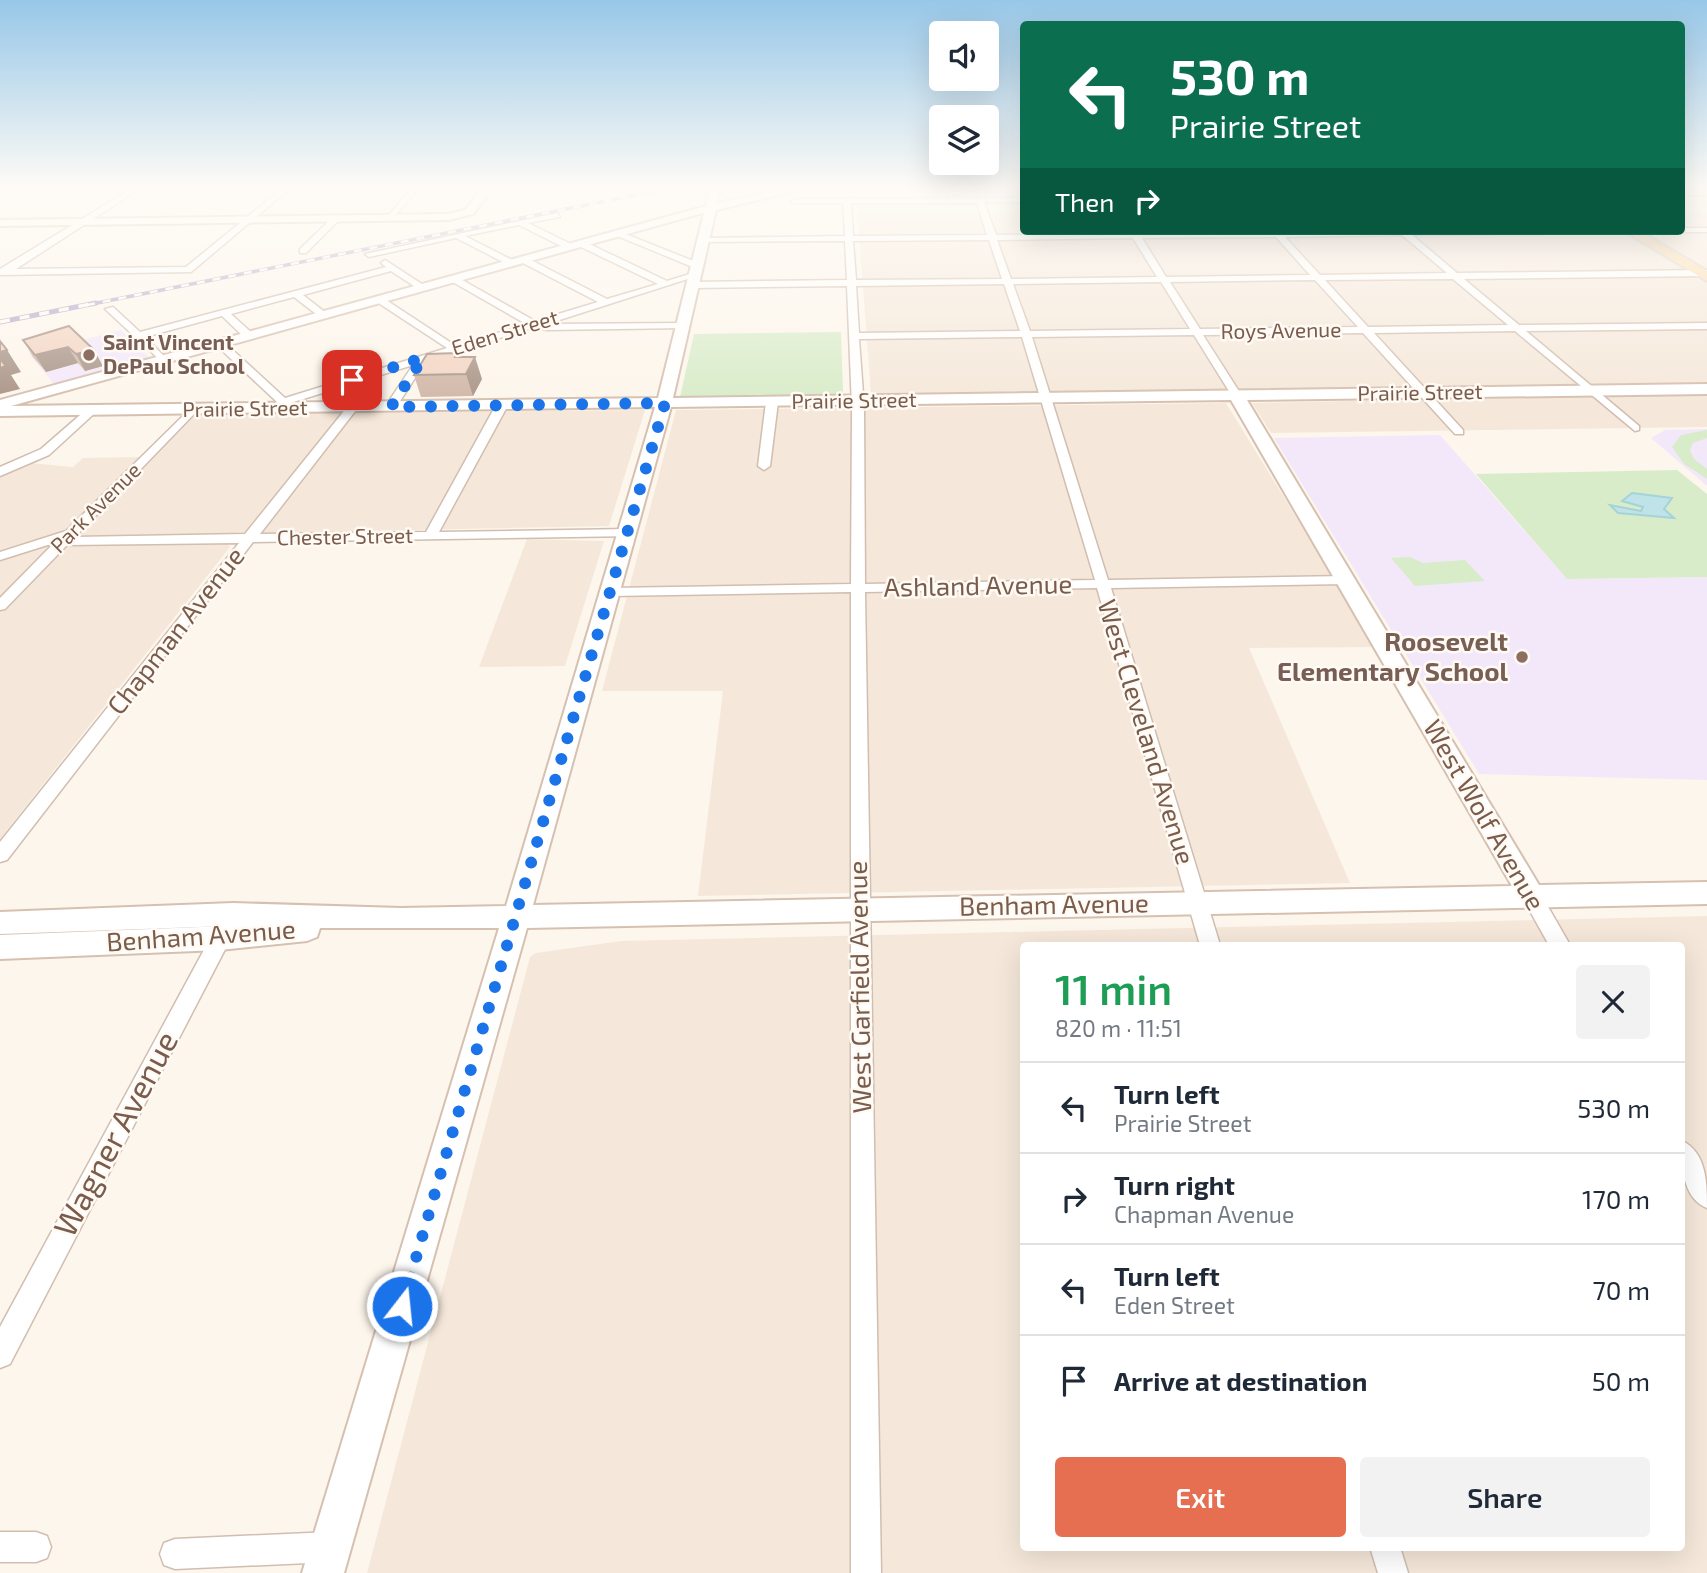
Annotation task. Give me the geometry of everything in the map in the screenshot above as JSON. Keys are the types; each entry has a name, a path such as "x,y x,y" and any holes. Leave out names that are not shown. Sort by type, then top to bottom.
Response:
{"main road":[{"path":"0,404 524,259"},
{"path":"327,1560 629,533 665,403 700,259"},
{"path":"1679,259 1705,275"},
{"path":"55,411 43,408 41,401 64,387"},
{"name":"Prairie Street","path":"0,411 192,410 280,405 352,408 1707,389"},
{"name":"West Wolf Avenue","path":"1237,396 1532,897"},
{"name":"Benham Avenue","path":"0,947 226,926 401,919 1707,893"},
{"name":"Benham Avenue","path":"0,923 226,926"}],"street":[{"path":"2,274 25,259"},
{"path":"2,274 187,270 200,259"},
{"path":"378,259 423,288"},
{"path":"514,259 605,302"},
{"path":"609,259 664,283"},
{"path":"667,259 696,275 852,283 1705,275"},
{"name":"West Garfield Avenue","path":"850,259 858,401 859,910 866,1573"},
{"name":"West Cleveland Avenue","path":"1000,259 1047,398 1209,942"},
{"path":"1153,259 1237,396"},
{"path":"1301,259 1459,432"},
{"path":"1436,259 1635,428"},
{"path":"138,336 393,268"},
{"name":"Eden Street","path":"280,405 453,348 696,275"},
{"path":"454,279 533,324 546,327 684,326"},
{"path":"296,294 323,315"},
{"path":"380,299 453,348"},
{"path":"110,309 163,359"},
{"path":"224,313 249,335"},
{"name":"Roys Avenue","path":"855,336 1707,326"},
{"path":"220,344 280,405"},
{"path":"391,407 423,358"},
{"path":"764,466 772,402"},
{"path":"432,535 502,405"},
{"name":"Chapman Avenue","path":"0,855 352,408"},
{"name":"Park Avenue","path":"0,606 192,410"},
{"path":"0,472 45,452 90,411"},
{"name":"Chester Street","path":"0,556 51,537 249,538 629,533"},
{"name":"Ashland Avenue","path":"611,592 1346,580"},
{"name":"West Wolf Avenue","path":"1532,897 1558,942"},
{"name":"Wagner Avenue","path":"0,1354 226,926"},
{"path":"1685,1158 1707,1196"},
{"path":"0,1547 36,1547"},
{"path":"1386,1551 1393,1573"},
{"path":"175,1554 327,1560"}],"shaded area":[{"path":"861,259 1669,259 1707,282 1707,385 871,394"},
{"path":"1689,259 1707,259 1707,270"},
{"name":"Saint Vincent DePaul School","path":"121,330 149,357 54,384 29,354"},
{"path":"1707,394 1707,427 1271,433 1252,403"},
{"path":"1226,403 1376,647 1249,648 1350,883 698,896 723,691 602,691 676,410"},
{"path":"645,410 609,526 76,537 191,414"},
{"path":"1707,429 1707,486 1651,438 1665,430"},
{"name":"Roosevelt Elementary School","path":"1440,435 1567,579 1707,577 1707,780 1479,774 1274,438"},
{"path":"141,457 76,526 0,552 0,475 30,463 73,467 83,458"},
{"path":"527,539 604,541 565,666 479,667"},
{"path":"225,542 230,547 0,839 0,560 44,544"},
{"path":"1707,916 1707,1573 367,1573 530,957 536,953 621,941"}],"green space":[{"path":"841,332 843,392 839,395 680,397 694,334"},
{"path":"1707,430 1707,438 1693,443 1690,450 1694,459 1707,469 1707,479 1684,464 1672,447 1681,435"},
{"path":"1677,470 1707,494 1707,577 1567,579 1476,474"},
{"path":"1410,557 1423,563 1465,560 1485,581 1415,586 1391,558"}],"water":[{"path":"1632,493 1672,498 1664,509 1674,518 1618,513 1610,505 1641,511 1643,507 1622,501"}],"building":[{"path":"69,326 94,350 76,354 68,347 35,355 23,340"},
{"path":"0,341 7,350 0,352"},
{"path":"457,353 455,357 475,357 466,374 414,375 427,354"}],"railway":[{"path":"87,305 315,259"},
{"path":"0,322 96,303"}],"place":[{"name":"Saint Vincent DePaul School","path":"89,355"},
{"name":"Roosevelt Elementary School","path":"1522,657"}],"route":[{"path":"352,380 423,358 391,407 665,403 402,1306"}]}
